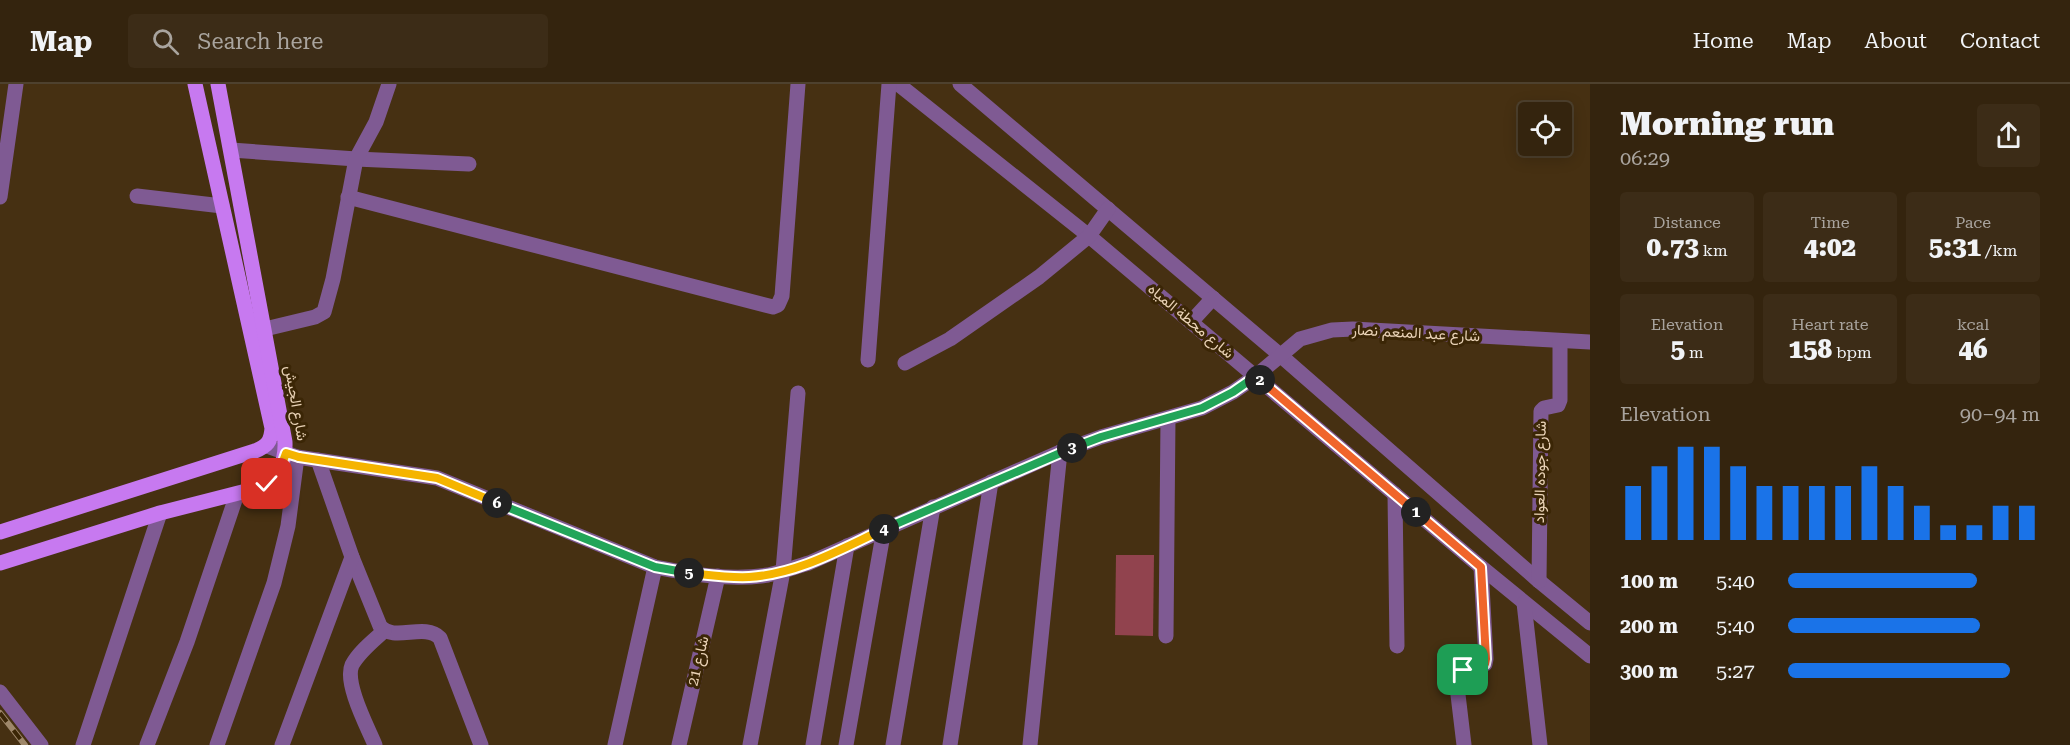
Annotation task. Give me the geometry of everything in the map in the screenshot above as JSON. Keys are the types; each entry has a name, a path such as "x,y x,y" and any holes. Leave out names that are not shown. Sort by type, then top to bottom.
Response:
{"main road":[{"path":"196,87 219,84"},
{"name":"شارع الجيش","path":"0,563 160,513 258,488 267,484 291,455 219,84"},
{"name":"شارع الجيش","path":"196,87 272,429 267,446"},
{"path":"0,532 267,446"}],"street":[{"path":"0,197 16,84"},
{"path":"265,329 324,313 333,279 356,159 376,122 389,84"},
{"path":"348,196 773,307 778,305 782,296 798,84"},
{"path":"868,360 890,84"},
{"name":"شارع محطة المياه","path":"898,84 1089,236 1481,567 1590,656"},
{"name":"شارع محطة المياه","path":"960,84 1213,298 1590,623"},
{"path":"231,150 469,164"},
{"path":"137,196 222,206"},
{"path":"905,363 950,339 1040,277 1089,236 1108,209"},
{"path":"1191,322 1213,298"},
{"name":"شارع عبد المنعم نصار","path":"267,446 291,455 437,478 655,567 718,576 748,577 783,571 826,557 933,507 1060,452 1216,402 1256,376 1300,339 1315,333 1353,329 1590,342"},
{"name":"شارع جوده العواد","path":"1539,581 1541,411 1544,408 1558,405 1560,400 1560,341"},
{"path":"750,745 783,571 798,393"},
{"path":"1166,636 1168,418"},
{"path":"1030,745 1060,452"},
{"path":"217,745 274,583 288,526 291,455"},
{"path":"318,460 352,557 380,626 384,630 394,632 430,632 440,638 481,745"},
{"path":"950,745 992,482"},
{"path":"147,745 187,642 237,494"},
{"path":"1395,494 1397,646"},
{"path":"893,745 933,507"},
{"path":"83,745 160,513"},
{"path":"846,745 884,529"},
{"path":"813,745 847,546"},
{"path":"282,745 352,557"},
{"path":"615,745 655,567"},
{"path":"1464,745 1456,678 1463,670 1485,664 1481,567"},
{"name":"شارع 21","path":"679,745 718,576"},
{"path":"1524,603 1540,745"},
{"path":"375,745 357,700 350,672 357,659 384,630"},
{"path":"0,692 41,745"}],"shaded area":[{"path":"1116,555 1154,555 1153,636 1115,635"}],"railway":[{"path":"0,713 25,745"}],"route":[{"path":"267,484 280,470 286,453 297,457 437,478 655,567 718,576 748,577 783,571 826,557 884,529 1060,452 1146,423 1202,408 1233,392 1256,376 1481,567 1486,659 1485,664 1481,666 1463,670"}]}
